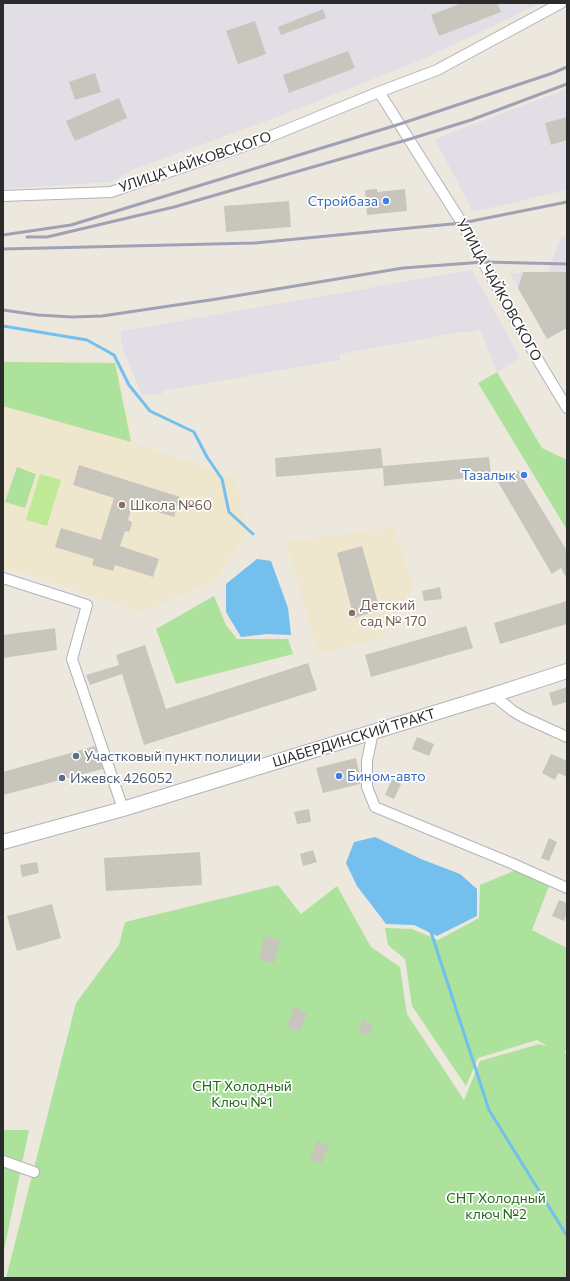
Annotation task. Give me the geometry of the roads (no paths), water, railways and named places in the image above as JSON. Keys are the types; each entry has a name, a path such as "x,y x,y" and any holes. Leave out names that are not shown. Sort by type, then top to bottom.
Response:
{"main road":[{"name":"ШАБЕРДИНСКИЙ ТРАКТ","path":"3,842 123,809 567,671"}],"street":[{"name":"УЛИЦА ЧАЙКОВСКОГО","path":"3,196 111,192 264,139 437,70 561,3"},
{"name":"УЛИЦА ЧАЙКОВСКОГО","path":"379,92 462,223 541,365 567,408"},
{"path":"3,578 87,605 72,659 123,809"},
{"path":"493,695 523,717 567,737"},
{"path":"373,732 367,761 367,787 375,807 511,863 567,888"},
{"path":"3,1161 34,1172"}],"water":[{"path":"257,559 271,561 288,608 291,635 267,634 241,637 226,612 226,584"},
{"path":"375,837 421,859 460,874 477,889 477,916 437,936 414,925 386,924 357,886 346,863 354,842"}],"waterway":[{"path":"3,326 87,340 114,355 129,385 150,411 194,432 207,457 222,479 229,512 253,534"},
{"path":"430,929 489,1110 567,1236"}],"railway":[{"path":"3,235 71,225 400,124 567,67"},
{"path":"27,237 47,237 174,207 471,120 567,84"},
{"path":"3,249 255,243 462,223 567,202"},
{"path":"3,310 38,315 72,317 102,316 217,299 403,268 484,262 567,264"}],"place":[{"name":"Стройбаза","path":"386,201"},
{"name":"Тазалык","path":"524,475"},
{"name":"Школа №60","path":"122,505"},
{"name":"Детский сад № 170","path":"352,613"},
{"name":"Участковый пункт полиции","path":"76,756"},
{"name":"Бином-авто","path":"339,776"},
{"name":"Ижевск 426052","path":"62,778"}],"park label":[{"name":"СНТ Холодный Ключ №1","path":"242,1094"},
{"name":"СНТ Холодный ключ №2","path":"496,1206"}]}
